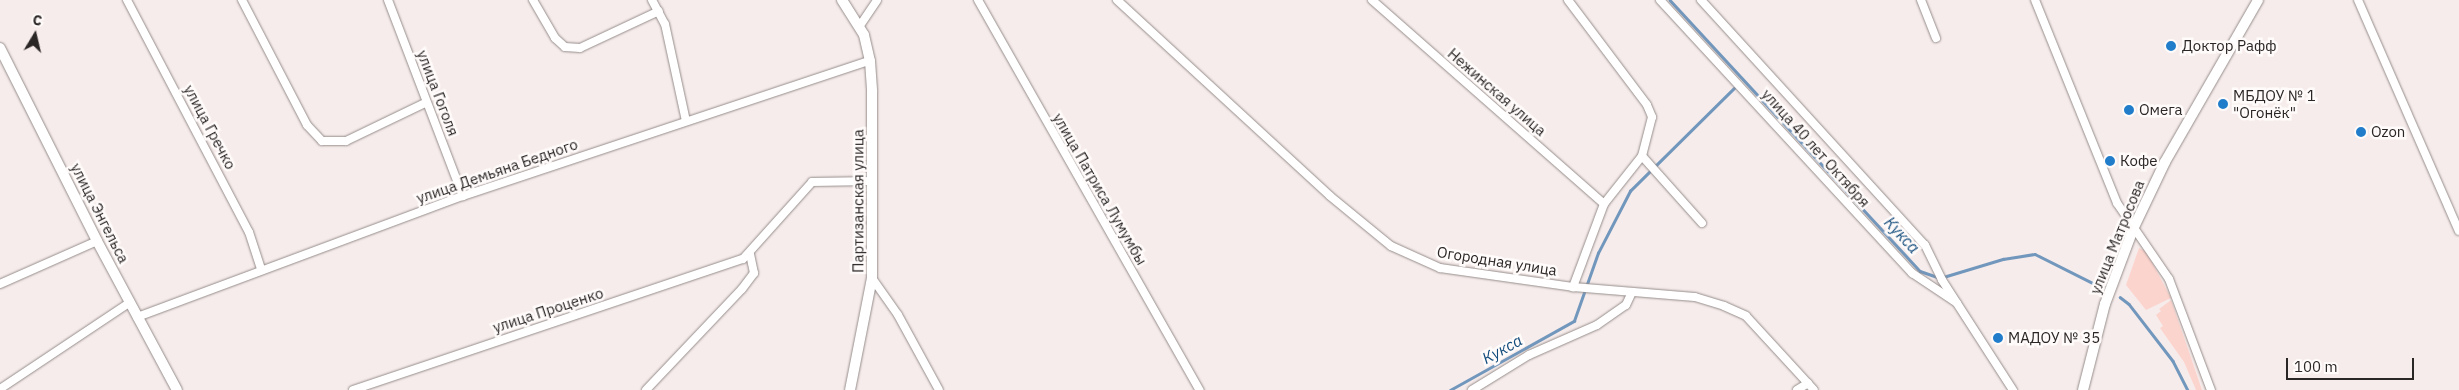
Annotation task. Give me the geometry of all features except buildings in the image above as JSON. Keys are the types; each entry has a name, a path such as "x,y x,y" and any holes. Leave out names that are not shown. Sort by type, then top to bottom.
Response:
{"street":[{"name":"улица Гречко","path":"127,0 249,232 261,270"},
{"path":"242,0 307,125 322,141 346,141 425,103"},
{"name":"улица Гоголя","path":"388,0 425,103 463,196"},
{"path":"533,0 555,38 565,46 580,48 659,11"},
{"path":"652,0 665,24 686,121"},
{"name":"Партизанская улица","path":"842,0 859,27 870,62 873,181 872,278 898,315 939,390"},
{"path":"859,27 877,0"},
{"name":"улица Патриса Лумумбы","path":"978,0 1200,390"},
{"name":"Огородная улица","path":"1117,0 1330,196 1391,246 1440,268 1577,287 1695,297 1746,316 1814,390"},
{"name":"Нежинская улица","path":"1372,0 1604,204"},
{"path":"1568,0 1647,105 1652,117 1642,156 1604,204 1577,287"},
{"name":"улица 40 лет Октября","path":"1660,0 1912,273 1933,290 1960,304"},
{"name":"улица 40 лет Октября","path":"1701,0 1925,245 1941,277 1960,304 2013,390"},
{"path":"1921,0 1936,38"},
{"path":"2036,0 2117,203 2168,279 2211,390"},
{"name":"улица Матросова","path":"2082,390 2105,304 2134,227 2165,162 2258,0"},
{"path":"2358,0 2459,231"},
{"name":"улица Энгельса","path":"0,48 129,303 177,390"},
{"name":"улица Демьяна Бедного","path":"137,317 463,196 686,121 870,62"},
{"path":"1642,156 1702,223"},
{"path":"646,390 742,289 754,273 750,254 760,237 812,182 873,181"},
{"path":"0,284 97,241"},
{"name":"улица Проценко","path":"353,390 743,260 750,254"},
{"path":"850,390 872,278"},
{"path":"1472,390 1529,355 1597,325 1626,305 1632,292"},
{"path":"0,389 129,303"},
{"path":"1797,390 1808,383"}],"shaded area":[{"path":"2139,248 2146,251 2171,298 2146,310 2126,285"},
{"path":"2171,300 2202,390 2196,390 2184,362 2160,328 2163,326 2156,315 2161,311 2159,309"}],"waterway":[{"name":"Кукса","path":"1670,0 1920,271 1940,278 2003,259 2035,254 2093,283"},
{"name":"Кукса","path":"1450,390 1574,321 1598,253 1630,191 1734,88"},
{"name":"Кукса","path":"2120,297 2129,304 2173,361 2188,390"}],"place":[{"name":"Доктор Рафф","path":"2171,46"},
{"name":"МБДОУ № 1 \"Огонёк\"","path":"2223,104"},
{"name":"Омега","path":"2129,110"},
{"name":"Ozon","path":"2361,132"},
{"name":"Кофе","path":"2110,161"},
{"name":"МАДОУ № 35","path":"1998,338"}]}
